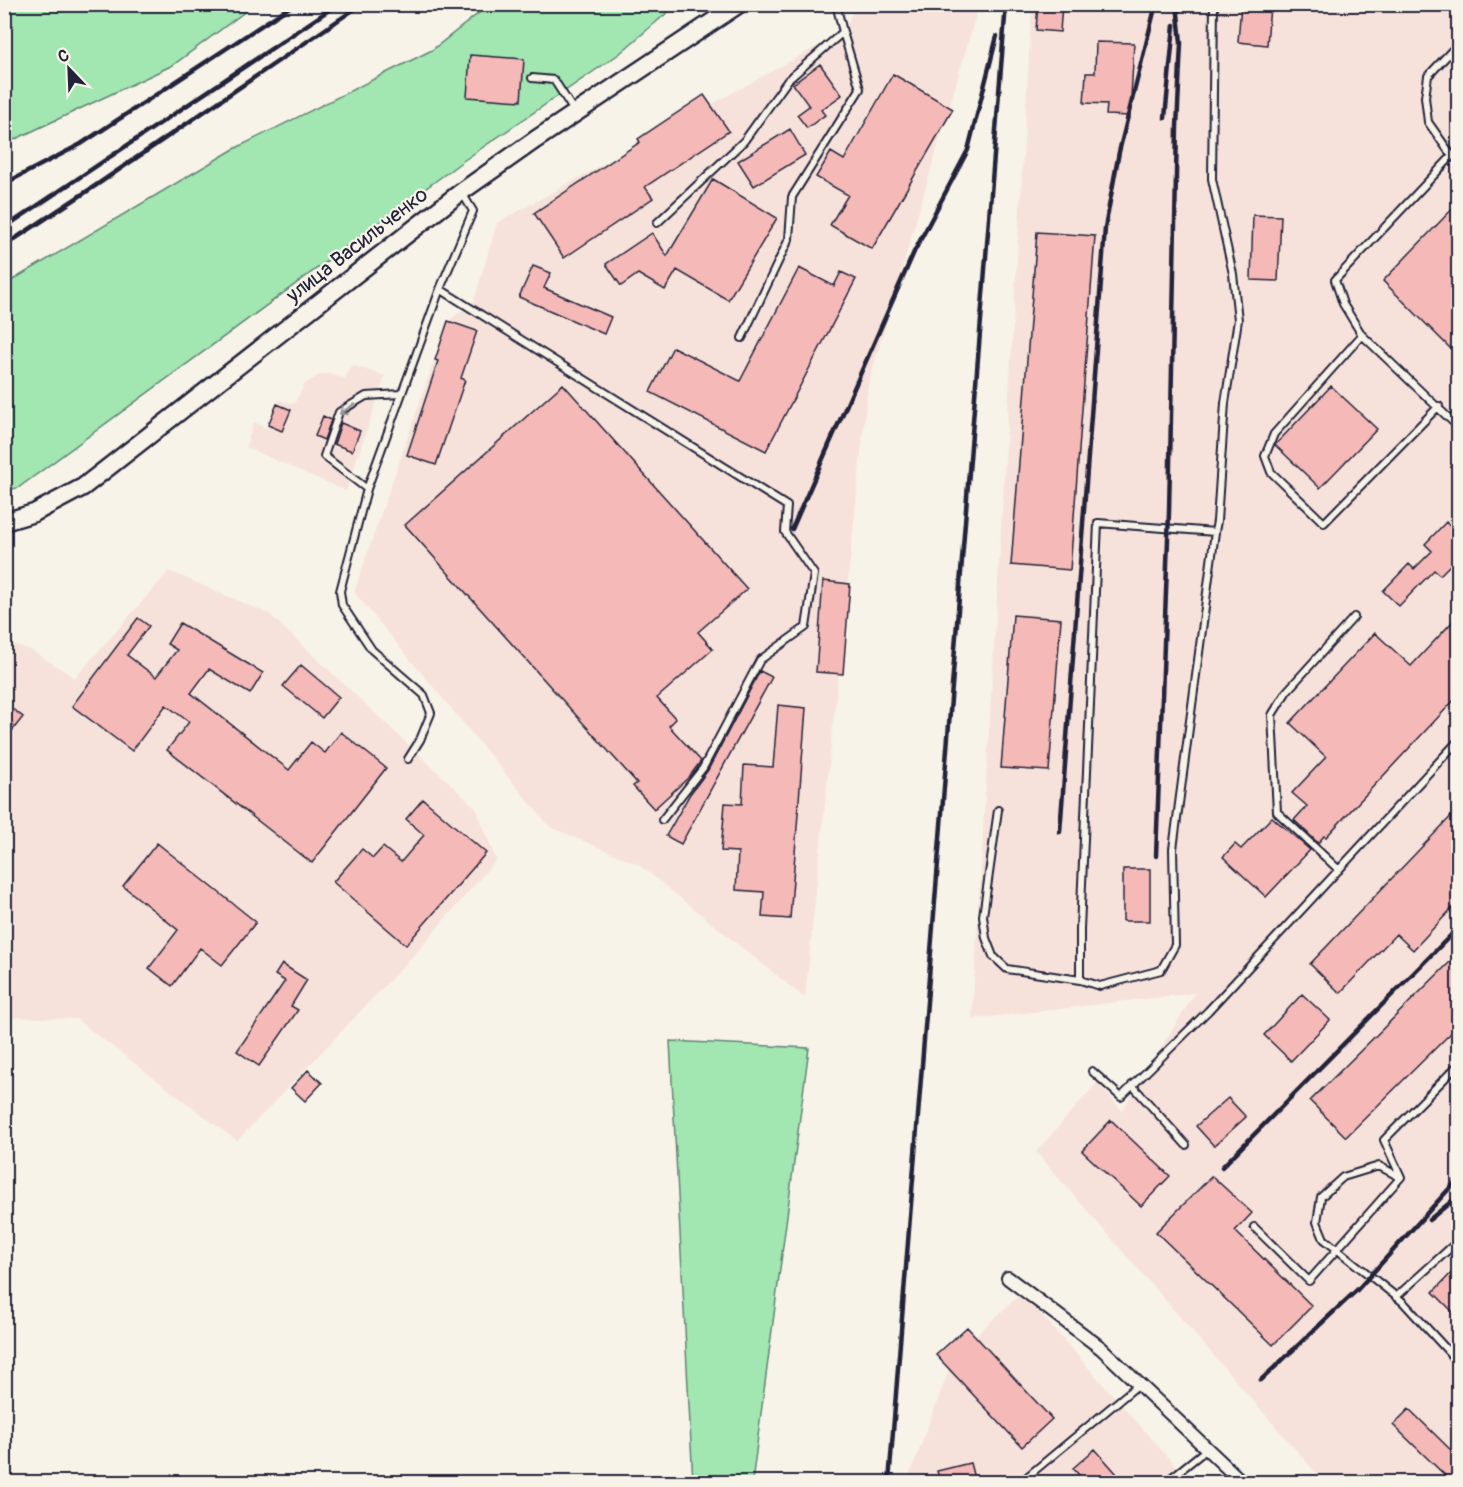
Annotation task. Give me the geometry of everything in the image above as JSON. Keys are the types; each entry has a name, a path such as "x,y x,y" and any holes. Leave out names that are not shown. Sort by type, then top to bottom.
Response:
{"main road":[{"name":"улица Васильченко","path":"4,522 34,513 83,487 461,192 739,4"}],"street":[{"path":"1008,1278 1101,1348 1242,1482"}],"lane":[{"path":"742,338 789,238 792,197 860,89 836,4"},
{"path":"998,810 983,916 986,938 993,956 1007,969 1080,980 1100,986 1161,970 1174,945 1173,849 1215,532 1221,480 1225,403 1238,320 1233,273 1212,179 1214,4"},
{"path":"657,223 744,141 788,80 843,32"},
{"path":"1458,44 1428,76 1425,97 1428,122 1452,156 1335,280 1343,304 1362,335 1458,424"},
{"path":"532,78 554,80 576,113"},
{"path":"408,759 420,740 431,713 424,695 372,650 342,605 340,591 367,489 440,290 473,212 461,192"},
{"path":"440,290 787,506 785,531 813,574 806,627 760,660 703,768 662,820"},
{"path":"1362,335 1274,434 1264,456 1271,472 1324,523 1439,406"},
{"path":"367,489 324,456 339,412 366,396 401,394"},
{"path":"1080,980 1080,917 1098,523 1215,532"},
{"path":"1339,870 1277,812 1272,714 1287,691 1354,617"},
{"path":"1092,1071 1121,1097 1208,1011 1458,741"},
{"path":"1401,1177 1384,1140 1458,1065"},
{"path":"1132,1085 1186,1145"},
{"path":"1401,1177 1379,1166 1343,1177 1321,1197 1317,1222 1324,1239 1396,1297 1458,1362"},
{"path":"1254,1227 1308,1281 1401,1177"},
{"path":"1396,1297 1458,1241"},
{"path":"1030,1482 1028,1476 1139,1384"},
{"path":"1166,1482 1207,1449"}],"shaded area":[{"path":"857,5 979,5 868,385 805,998 638,864 550,827 354,592 448,321 474,301 497,223 843,32"},
{"path":"1032,5 1458,5 1458,1482 1324,1482 1036,1152 1098,1082 1122,1111 1195,993 972,1019"},
{"path":"351,365 385,376 346,491 246,447 254,422 267,429 279,400 294,404 305,384 321,374 330,374 345,379"},
{"path":"169,571 269,614 476,808 496,860 412,957 237,1141 76,1019 5,1017 4,642 31,650 75,678"},
{"path":"1022,1293 1190,1482 909,1482 955,1354"}],"green space":[{"path":"4,5 254,5 173,65 5,144"},
{"path":"489,5 676,5 619,54 463,161 18,488 5,490 4,285 234,149 432,50"},
{"path":"670,1041 809,1048 752,1482 693,1482"}],"building":[{"path":"1038,4 1062,4 1060,32 1036,30"},
{"path":"1241,4 1270,6 1267,45 1238,42"},
{"path":"1096,42 1134,43 1130,116 1106,115 1107,104 1084,103 1086,73 1095,73"},
{"path":"470,55 524,59 521,101 467,97"},
{"path":"820,64 842,95 821,110 825,115 807,128 797,115 809,106 793,84"},
{"path":"893,74 953,109 872,249 830,225 848,195 816,177 831,152 844,160"},
{"path":"704,95 729,131 645,187 653,198 564,258 534,213 640,142 638,139"},
{"path":"790,129 805,155 754,186 738,161"},
{"path":"713,179 777,218 728,300 677,270 665,290 638,274 621,286 606,264 652,233 667,256"},
{"path":"1458,203 1458,356 1383,281"},
{"path":"1253,215 1281,216 1278,281 1251,280"},
{"path":"1037,232 1095,236 1070,570 1011,565"},
{"path":"533,266 551,273 544,288 611,317 604,334 519,297"},
{"path":"799,268 834,286 841,272 856,279 766,451 650,392 673,347 740,381"},
{"path":"448,321 477,331 461,378 465,380 436,465 407,455 438,361 435,360"},
{"path":"563,384 747,589 698,632 713,649 657,698 676,719 669,726 701,761 689,777 654,809 633,786 637,783 405,525"},
{"path":"1331,386 1377,429 1320,488 1275,445"},
{"path":"277,404 291,410 282,431 268,425"},
{"path":"323,416 331,420 324,440 315,436"},
{"path":"341,423 360,431 352,451 334,444"},
{"path":"1446,522 1452,528 1458,522 1458,557 1440,575 1434,570 1399,606 1383,591 1409,564 1414,569 1432,551 1425,544"},
{"path":"823,581 850,584 843,674 816,672"},
{"path":"1013,615 1061,619 1049,771 1001,768"},
{"path":"1458,616 1458,696 1318,843 1294,820 1307,806 1292,793 1326,757 1290,723 1375,633 1411,666"},
{"path":"138,618 149,626 127,655 156,677 177,650 167,644 180,623 263,673 250,694 209,669 191,693 289,770 311,742 325,753 341,732 386,768 312,863 167,750 189,722 166,705 132,751 72,706"},
{"path":"301,665 339,697 322,718 283,686"},
{"path":"760,671 772,677 681,844 666,836 690,794 708,770"},
{"path":"778,705 806,708 790,919 762,917 764,892 736,890 738,852 721,851 725,803 742,804 744,765 773,767"},
{"path":"14,710 23,717 4,741 4,722"},
{"path":"423,799 486,853 406,945 333,882 362,849 373,858 383,847 401,862 424,835 406,819"},
{"path":"1458,809 1458,902 1413,950 1396,934 1340,993 1310,964"},
{"path":"1272,817 1310,850 1266,897 1223,857 1235,844 1241,849"},
{"path":"157,843 256,922 222,965 200,948 172,986 149,968 178,930 123,886"},
{"path":"1123,869 1150,869 1150,921 1123,921"},
{"path":"1458,954 1458,1026 1346,1137 1310,1101"},
{"path":"282,964 307,980 291,1006 298,1010 259,1066 237,1051 285,981 275,975"},
{"path":"1302,994 1330,1020 1291,1061 1264,1035"},
{"path":"308,1070 322,1083 305,1101 291,1088"},
{"path":"1228,1098 1246,1117 1214,1146 1196,1126"},
{"path":"1111,1120 1170,1176 1141,1206 1082,1151"},
{"path":"1212,1176 1252,1213 1235,1231 1312,1306 1273,1345 1156,1232"},
{"path":"1458,1266 1458,1317 1433,1292"},
{"path":"967,1327 1052,1419 1022,1447 936,1355"},
{"path":"1409,1409 1458,1457 1458,1482 1452,1482 1393,1425"},
{"path":"1095,1449 1124,1482 1085,1482 1073,1468"},
{"path":"970,1463 975,1482 940,1482 937,1471"}],"railway":[{"path":"4,184 81,144 294,4"},
{"path":"4,228 338,4"},
{"path":"4,246 362,4"},
{"path":"889,1482 1006,4"},
{"path":"1060,832 1105,228 1119,152 1156,4"},
{"path":"1156,856 1169,512 1177,127 1181,43 1177,4"},
{"path":"1165,118 1174,25"},
{"path":"792,529 914,252 968,150 997,36"},
{"path":"1222,1167 1458,928"},
{"path":"1261,1380 1358,1289 1458,1179"},
{"path":"1429,1220 1458,1196"}]}
